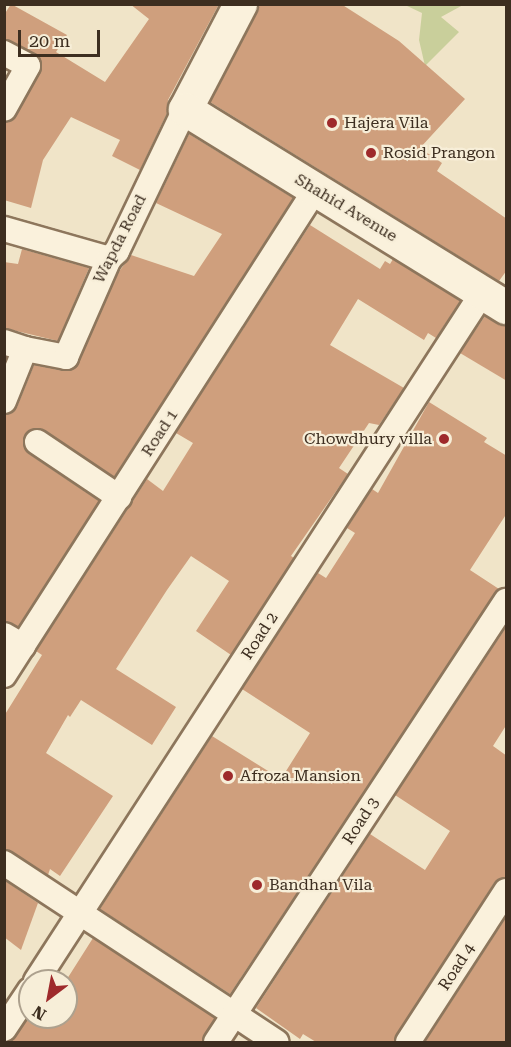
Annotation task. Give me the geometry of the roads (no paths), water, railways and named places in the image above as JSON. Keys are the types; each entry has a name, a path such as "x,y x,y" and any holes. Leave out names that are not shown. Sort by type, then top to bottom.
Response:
{"street":[{"name":"Wapda Road","path":"4,401 15,345 66,357 109,259 117,251 185,110 240,4"},
{"path":"4,52 28,66 4,109"},
{"name":"Shahid Avenue","path":"185,110 495,299"},
{"name":"Road 1","path":"4,675 14,641 119,497 315,190"},
{"path":"4,229 109,259"},
{"name":"Road 2","path":"44,969 495,299"},
{"path":"37,442 119,497"},
{"name":"Road 3","path":"216,1042 507,601"},
{"path":"4,862 277,1042"},
{"name":"Road 4","path":"408,1042 507,891"},
{"path":"4,1029 18,1008"}],"place":[{"name":"Hajera Vila","path":"332,123"},
{"name":"Rosid Prangon","path":"371,153"},
{"name":"Chowdhury villa","path":"444,439"},
{"name":"Afroza Mansion","path":"228,776"},
{"name":"Bandhan Vila","path":"257,885"}]}
